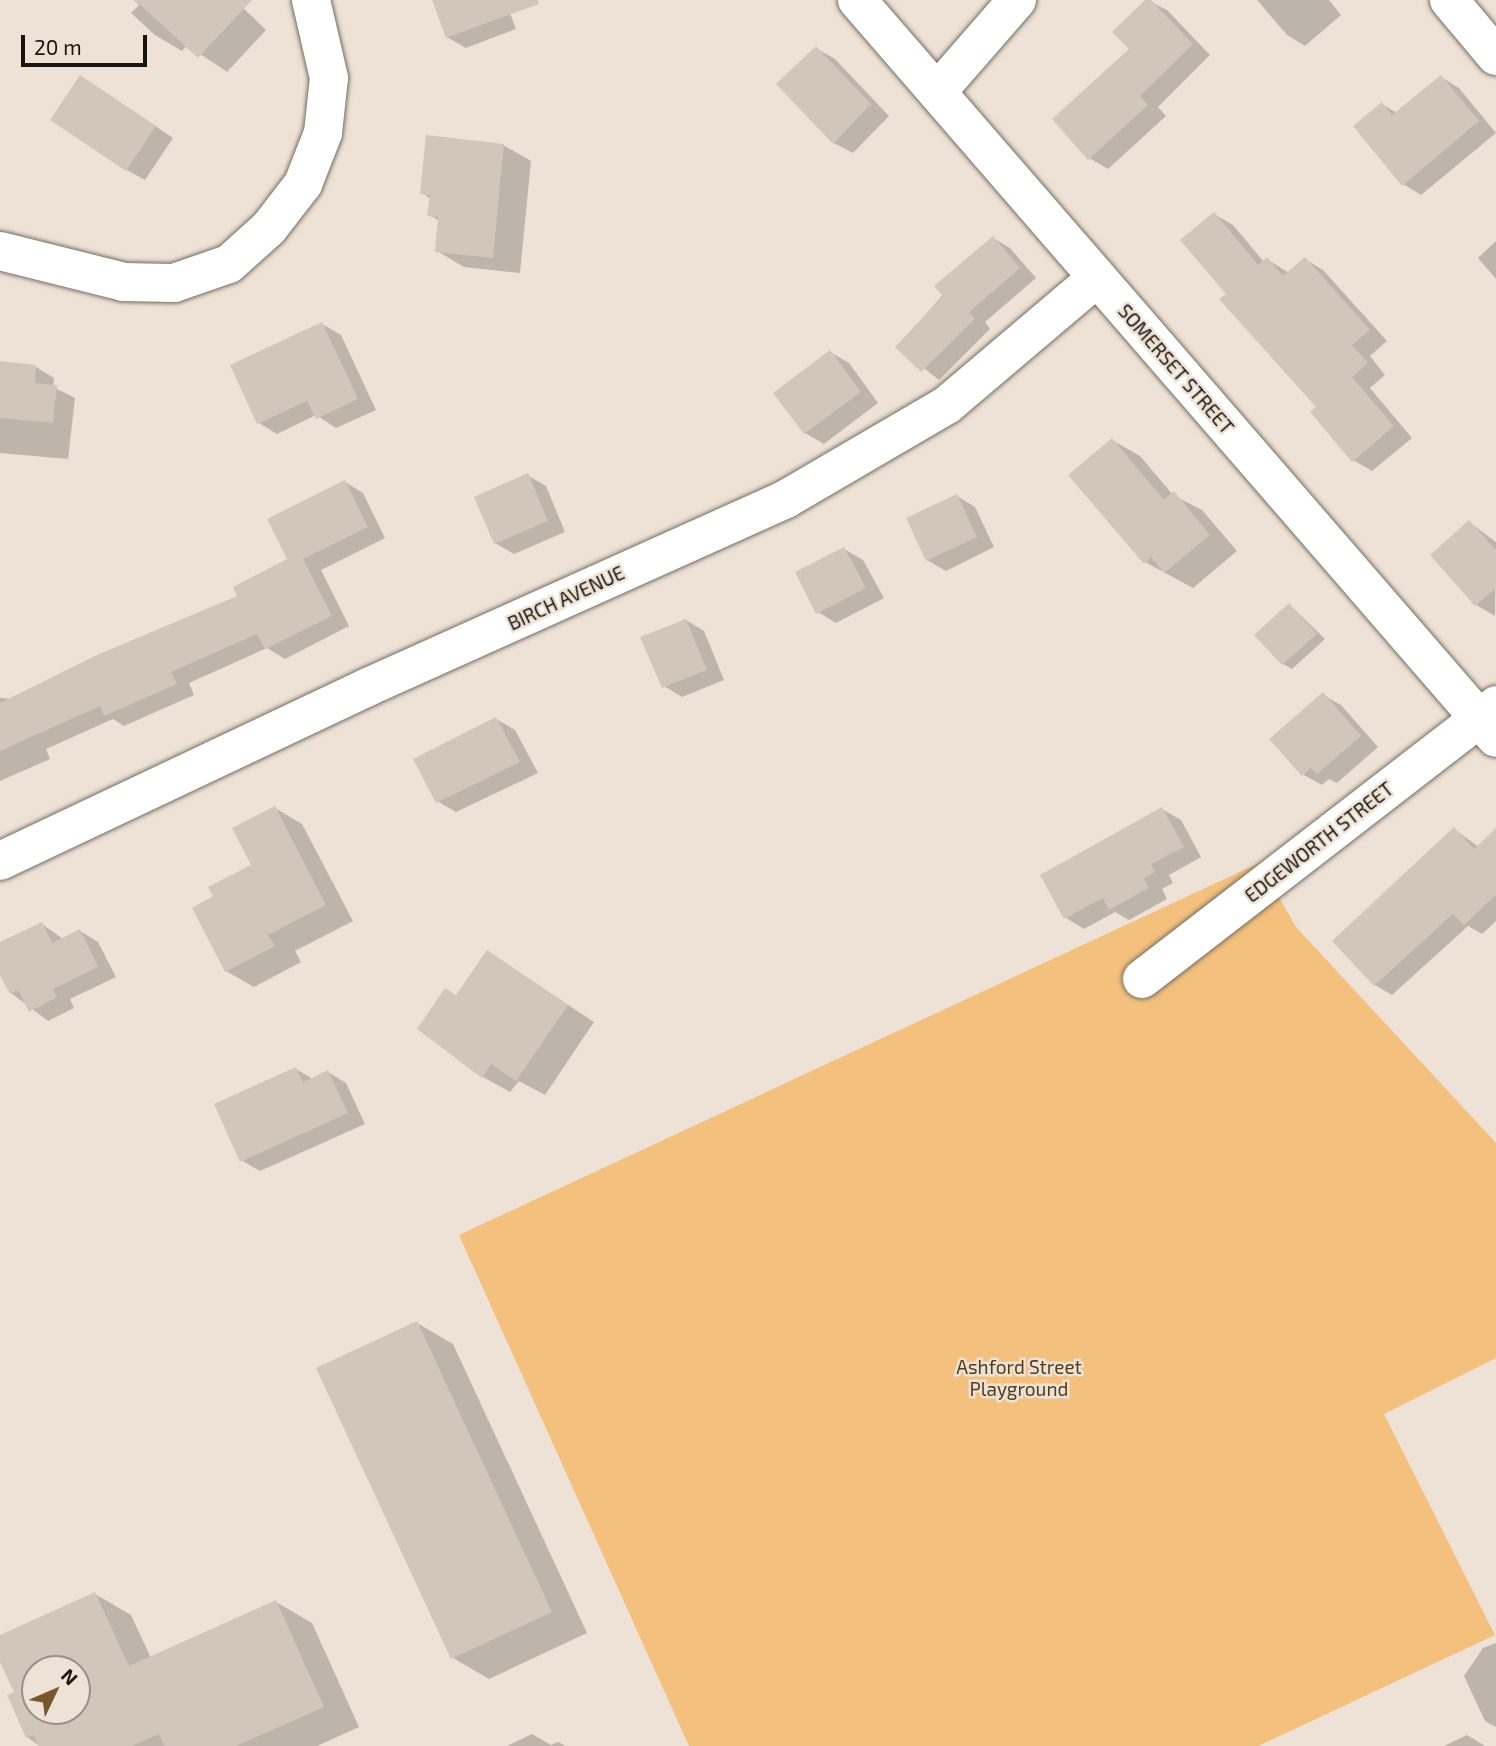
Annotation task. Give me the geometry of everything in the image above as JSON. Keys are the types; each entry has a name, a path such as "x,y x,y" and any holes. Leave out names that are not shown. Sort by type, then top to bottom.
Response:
{"street":[{"path":"0,251 124,282 174,283 229,264 270,228 303,184 323,133 329,78 311,0"},
{"name":"SOMERSET STREET","path":"857,0 1097,278 1490,721"},
{"path":"937,92 1017,0"},
{"path":"1449,0 1496,56"},
{"name":"BIRCH AVENUE","path":"0,861 368,687 786,499 947,405 1097,278"},
{"name":"EDGEWORTH STREET","path":"1142,979 1490,721"}],"green space":[{"name":"Ashford Street Playground","path":"1259,863 1296,927 1496,1143 1496,1358 1384,1414 1495,1635 1258,1746 689,1746 459,1235"}],"building":[{"path":"135,0 252,0 198,58"},
{"path":"432,0 538,0 539,4 446,38"},
{"path":"1145,0 1151,0 1193,44 1140,96 1148,105 1088,160 1052,119 1129,49 1112,32"},
{"path":"816,46 871,104 833,144 776,84"},
{"path":"80,75 156,126 126,171 50,120"},
{"path":"1441,75 1479,121 1402,186 1353,126 1382,102 1392,115"},
{"path":"426,135 504,144 493,258 435,252 438,217 427,216 430,195 420,194"},
{"path":"1214,212 1258,265 1267,257 1283,276 1305,257 1370,330 1352,345 1368,363 1352,377 1394,426 1352,462 1310,412 1316,407 1219,299 1226,294 1180,240"},
{"path":"993,236 1020,268 969,312 975,319 921,372 895,347 943,296 934,286"},
{"path":"322,322 358,399 316,419 307,401 257,424 230,365"},
{"path":"830,350 861,392 804,434 773,393"},
{"path":"0,361 36,365 35,383 57,385 53,423 0,418"},
{"path":"1112,438 1164,500 1174,491 1210,535 1164,573 1151,557 1144,564 1068,475"},
{"path":"528,473 548,521 494,544 474,497"},
{"path":"345,480 368,527 303,559 332,616 265,649 257,634 171,672 177,684 104,716 100,706 0,751 0,703 97,655 237,596 233,587 287,559 267,519"},
{"path":"957,494 977,537 926,561 906,518"},
{"path":"1469,520 1496,550 1496,588 1475,606 1430,555"},
{"path":"844,547 866,588 816,614 795,572"},
{"path":"1289,603 1317,634 1282,665 1254,635"},
{"path":"686,619 707,670 662,688 640,637"},
{"path":"1323,692 1361,736 1317,774 1311,768 1302,776 1269,739"},
{"path":"496,717 520,762 436,803 413,759"},
{"path":"275,806 326,905 268,935 275,946 225,972 192,908 213,896 208,887 251,865 232,828"},
{"path":"1162,807 1184,847 1151,864 1155,872 1144,878 1149,888 1109,910 1103,898 1064,919 1040,875"},
{"path":"1454,827 1474,849 1496,828 1496,895 1464,925 1453,914 1374,986 1332,941"},
{"path":"42,922 52,943 80,929 98,967 53,989 57,997 29,1012 18,990 10,994 0,975 0,942"},
{"path":"487,950 568,1005 516,1081 491,1064 482,1078 417,1029 445,988 456,995"},
{"path":"296,1067 303,1082 328,1070 348,1113 240,1162 214,1104"},
{"path":"417,1321 552,1612 451,1659 316,1368"},
{"path":"95,1592 129,1666 276,1600 324,1707 236,1746 164,1746 159,1734 132,1746 38,1746 34,1735 26,1738 7,1695 14,1692 0,1662 0,1635"}]}
